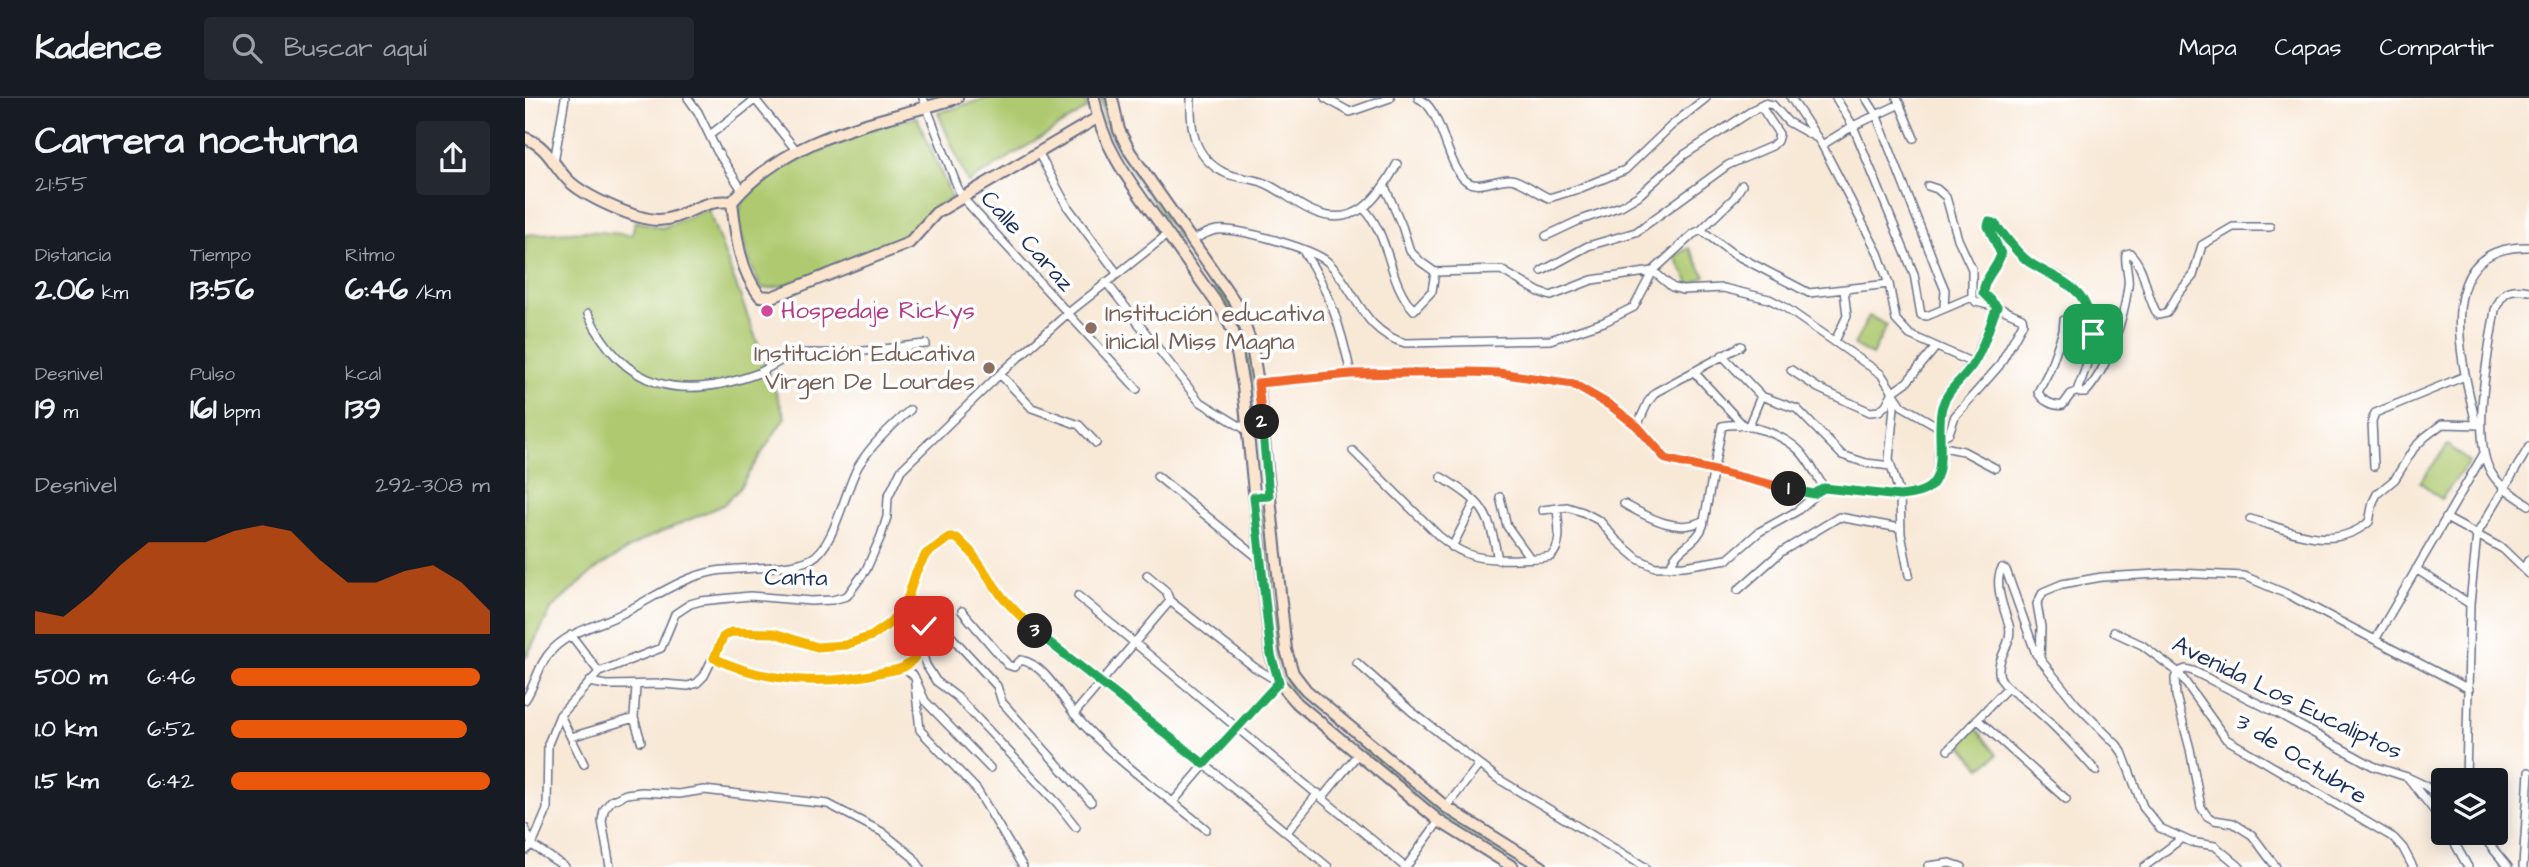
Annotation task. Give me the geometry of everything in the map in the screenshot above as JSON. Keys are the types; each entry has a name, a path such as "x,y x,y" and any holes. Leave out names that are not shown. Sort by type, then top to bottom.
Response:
{"main road":[{"path":"957,98 925,103 842,131 796,150 756,176 742,190 732,202 741,260 749,281 760,296 772,297 909,243 925,223 961,196 1097,118"},
{"path":"1094,98 1097,118 1109,147 1129,181 1223,312 1233,331 1248,432 1271,655 1279,682 1297,703 1439,821 1513,867"},
{"path":"1112,98 1119,130 1130,152 1237,305 1252,346 1286,650 1293,673 1306,690 1446,807 1542,867"},
{"path":"525,138 545,150 578,189 595,199 641,216 660,220 710,202 732,202"},
{"path":"1254,497 1269,496"}],"street":[{"path":"554,162 565,98"},
{"path":"688,98 742,190"},
{"path":"710,135 756,98 796,150"},
{"path":"1191,98 1190,125 1200,152 1222,172 1264,183 1312,211 1337,217 1353,216 1385,187 1397,164"},
{"path":"1325,98 1350,112 1390,98"},
{"path":"1417,98 1430,105 1451,158 1465,180 1476,185 1513,179 1549,198 1625,170 1671,126 1706,98"},
{"path":"1791,98 1820,142 1878,253 1889,284 1896,320 1902,329 1973,363"},
{"path":"1836,98 1853,126 1914,274 1921,315 1927,316 1972,297"},
{"path":"1866,98 1876,114 1945,290 1944,307"},
{"path":"1820,142 1898,101 1914,138"},
{"path":"1546,236 1630,201 1684,155 1768,102 1788,122 1820,142"},
{"name":"Calle Caraz","path":"925,103 961,196 1137,389"},
{"path":"1542,271 1588,246 1636,232 1728,165 1772,146 1779,134 1760,105"},
{"path":"1038,152 1067,206 1117,273"},
{"path":"1192,240 1214,230 1233,229 1271,239 1326,260 1378,329 1391,339 1405,343 1550,341 1604,322 1634,307 1653,271 1693,233 1701,230 1734,198 1742,185"},
{"path":"1928,186 1937,189 1946,197 1958,239 1972,269 1972,297 1976,302 1997,307 2022,318 2022,323 1999,366 1955,416 1949,433 1940,442"},
{"path":"1385,187 1410,251 1435,272 1501,270 1551,296 1592,280 1653,271 1672,286 1682,290 1723,288 1769,299 1881,374 1902,406 1939,427"},
{"path":"1363,208 1373,217 1380,230 1399,285 1414,310 1432,291 1435,272"},
{"path":"1997,307 1983,293 1984,282 1998,263 2001,254 1988,226 1989,222 1994,223 2025,258 2066,281 2081,295 2087,307 2093,334 2078,391"},
{"path":"2093,334 2068,319 2064,320 2049,372 2038,392 2041,398 2060,406 2071,394 2078,391 2085,393 2101,371 2114,342 2128,286 2126,254 2130,253 2139,263 2151,304 2158,315 2162,316 2167,313 2193,276 2202,246 2233,227 2270,227"},
{"path":"1701,230 1732,253 1809,293 1889,284"},
{"name":"Canta","path":"533,845 547,810 548,744 560,715 599,672 661,648 675,614 690,604 750,596 811,601 847,596 866,570 881,536 887,517 888,497 901,470 1000,374 1067,314 1168,234"},
{"path":"2529,247 2496,253 2480,262 2469,275 2461,298 2458,331 2460,354 2483,455 2493,475 2504,488 2529,505"},
{"path":"1304,251 1330,296 1343,335 1351,374"},
{"path":"1106,282 1199,401 1248,432"},
{"path":"2478,424 2495,310 2501,296 2508,290 2516,288 2529,291"},
{"path":"1835,341 1847,316 1844,290"},
{"path":"1542,510 1567,507 1600,521 1616,540 1638,559 1655,567 1671,567 1728,559 1759,532 1797,511 1824,488 1900,496 1911,495 1932,486 1937,477 1939,427 1946,396 1973,363 1997,307"},
{"path":"588,314 600,338 621,360 653,383 672,387 709,387 731,383 761,373 796,354 837,354 926,344"},
{"path":"1637,426 1647,402 1656,392 1741,346"},
{"path":"1791,370 1818,388 1871,412 1879,411 1936,347"},
{"path":"1722,355 1761,396 1797,409 1842,455 1891,467"},
{"path":"1694,372 1745,425"},
{"path":"1258,383 1351,374 1499,373 1573,384 1611,406 1637,426 1666,459 1814,494"},
{"path":"1000,374 1033,408 1079,425 1096,443"},
{"path":"2375,466 2372,421 2375,413 2465,376"},
{"path":"1894,394 1889,442 1891,467 1900,496 1900,528 1909,575"},
{"path":"1745,425 1761,396"},
{"path":"525,700 542,663 552,650 571,635 621,615 693,577 715,571 790,564 811,559 826,542 840,516 859,465 888,429 910,410"},
{"path":"2250,519 2321,539 2341,537 2356,531 2369,522 2373,502 2378,494 2395,479 2414,448 2425,437 2442,424 2478,424"},
{"path":"1671,567 1674,557 1701,533 1720,428 1724,425 1745,425 1793,442 1806,457 1824,488"},
{"path":"1940,442 1995,468"},
{"path":"2466,768 2470,604 2477,534 2529,447"},
{"path":"1353,451 1452,547 1467,555 1498,560 1545,558 1555,553 1559,537 1556,508"},
{"path":"2375,640 2483,455"},
{"path":"1157,476 1261,560"},
{"path":"1441,477 1475,502 1491,524 1498,560"},
{"path":"1500,497 1507,526 1530,558"},
{"path":"1452,547 1475,502"},
{"path":"1624,504 1679,527 1695,525 1704,520"},
{"path":"1738,590 1781,552 1839,517 1900,528"},
{"path":"2446,518 2503,549 2526,571 2529,559"},
{"path":"589,682 636,686 688,686 697,683 704,676 723,637 731,632 774,633 817,647 845,645 872,636 889,624 907,600 916,572 926,554 949,538 957,538 971,552 1003,598 1046,641 1204,764 1328,867"},
{"path":"2096,771 2041,713 2008,687 2000,676 1999,669 2011,635 1999,587 1999,571 2002,568 2006,570 2040,662 2122,752 2149,817 2160,828 2181,839 2215,846 2240,867"},
{"path":"2416,569 2470,604"},
{"path":"2040,662 2041,626 2037,604 2043,592 2062,584 2102,578 2177,573 2244,576 2289,595 2469,689"},
{"path":"1147,575 1168,594 1170,601 1254,667 1279,682 1173,802"},
{"path":"1078,596 1406,867 1439,821"},
{"path":"1074,714 1170,601"},
{"path":"962,611 1008,666 1014,667 1021,660 1031,662 1054,685 1092,734 1206,829"},
{"path":"1076,827 1058,804 957,697 936,681 926,665 922,649 924,626 931,619 949,634 996,686 1002,702 1091,802"},
{"name":"Avenida Los Eucaliptos","path":"2114,632 2142,645 2178,672 2186,669 2193,671 2250,698 2373,766 2407,777 2431,792"},
{"path":"571,635 599,672"},
{"path":"714,658 737,670 765,676 811,680 858,678 904,667 922,649"},
{"path":"1357,663 1411,711 1497,778 1645,867"},
{"path":"904,667 914,676 925,701 990,768"},
{"path":"2178,672 2175,678 2176,696 2201,807 2207,816 2232,823 2252,835 2276,867"},
{"name":"3 de Octubre","path":"2178,672 2226,739 2395,838 2413,867"},
{"path":"914,676 920,730 977,789 1023,867"},
{"path":"636,686 634,718 641,741"},
{"path":"1948,750 2008,687"},
{"path":"560,715 584,764"},
{"path":"571,737 634,718"},
{"path":"1977,719 2066,799"},
{"path":"1287,832 1358,754"},
{"path":"1446,807 1479,765"},
{"path":"2523,867 2529,772"},
{"path":"2407,777 2431,807"},
{"path":"611,867 603,821 604,810 611,801 626,794 642,792 679,794 704,790 828,804 882,832 913,857 920,867"},
{"path":"525,828 533,845 565,867"},
{"path":"2144,867 2181,839"},
{"path":"525,851 533,845"},
{"path":"2456,845 2468,867"},
{"path":"2490,845 2508,867"},
{"path":"1928,866 1950,863 1962,867"}],"green space":[{"path":"987,98 1085,98 1088,108 968,183 938,113"},
{"path":"1101,98 1105,98 1108,123 1126,157 1235,311 1249,359 1262,483 1258,483 1248,375 1231,312 1122,158 1105,122"},
{"path":"917,117 952,198 938,206 892,244 809,278 772,288 761,288 747,253 739,216 743,202 753,189 786,166 855,137 855,133"},
{"path":"708,209 785,417 738,490 723,505 641,541 596,569 552,608 525,659 525,235 586,231 632,235 635,221 662,228"},
{"path":"1689,248 1705,276 1691,285 1674,256"},
{"path":"1869,316 1887,325 1872,355 1854,345"},
{"path":"2448,445 2469,462 2441,499 2420,482"},
{"path":"1265,508 1281,656 1284,670 1293,686 1446,815 1530,867 1522,867 1444,819 1289,688 1277,657 1261,509"},
{"path":"1976,728 1997,755 1981,768 1959,742"}],"place":[{"name":"Hospedaje Rickys","path":"767,311"},
{"name":"Institución educativa inicial Miss Magna","path":"1091,328"},
{"name":"Institución Educativa Virgen De Lourdes","path":"989,368"}],"route":[{"path":"924,626 922,649 904,667 858,678 811,680 765,676 737,670 714,658 723,637 731,632 774,633 817,647 845,645 872,636 889,624 907,600 916,572 926,554 949,538 957,538 971,552 1003,598 1046,641 1204,764 1279,682 1271,655 1254,497 1269,496 1258,383 1351,374 1469,372 1499,373 1573,384 1592,393 1637,426 1666,459 1814,494 1824,488 1900,496 1925,490 1932,486 1937,477 1939,427 1946,396 1973,363 1997,307 1983,293 1984,282 1998,263 2001,254 1988,226 1989,222 1994,223 2032,264 2066,281 2081,295 2087,307 2093,334"}]}
